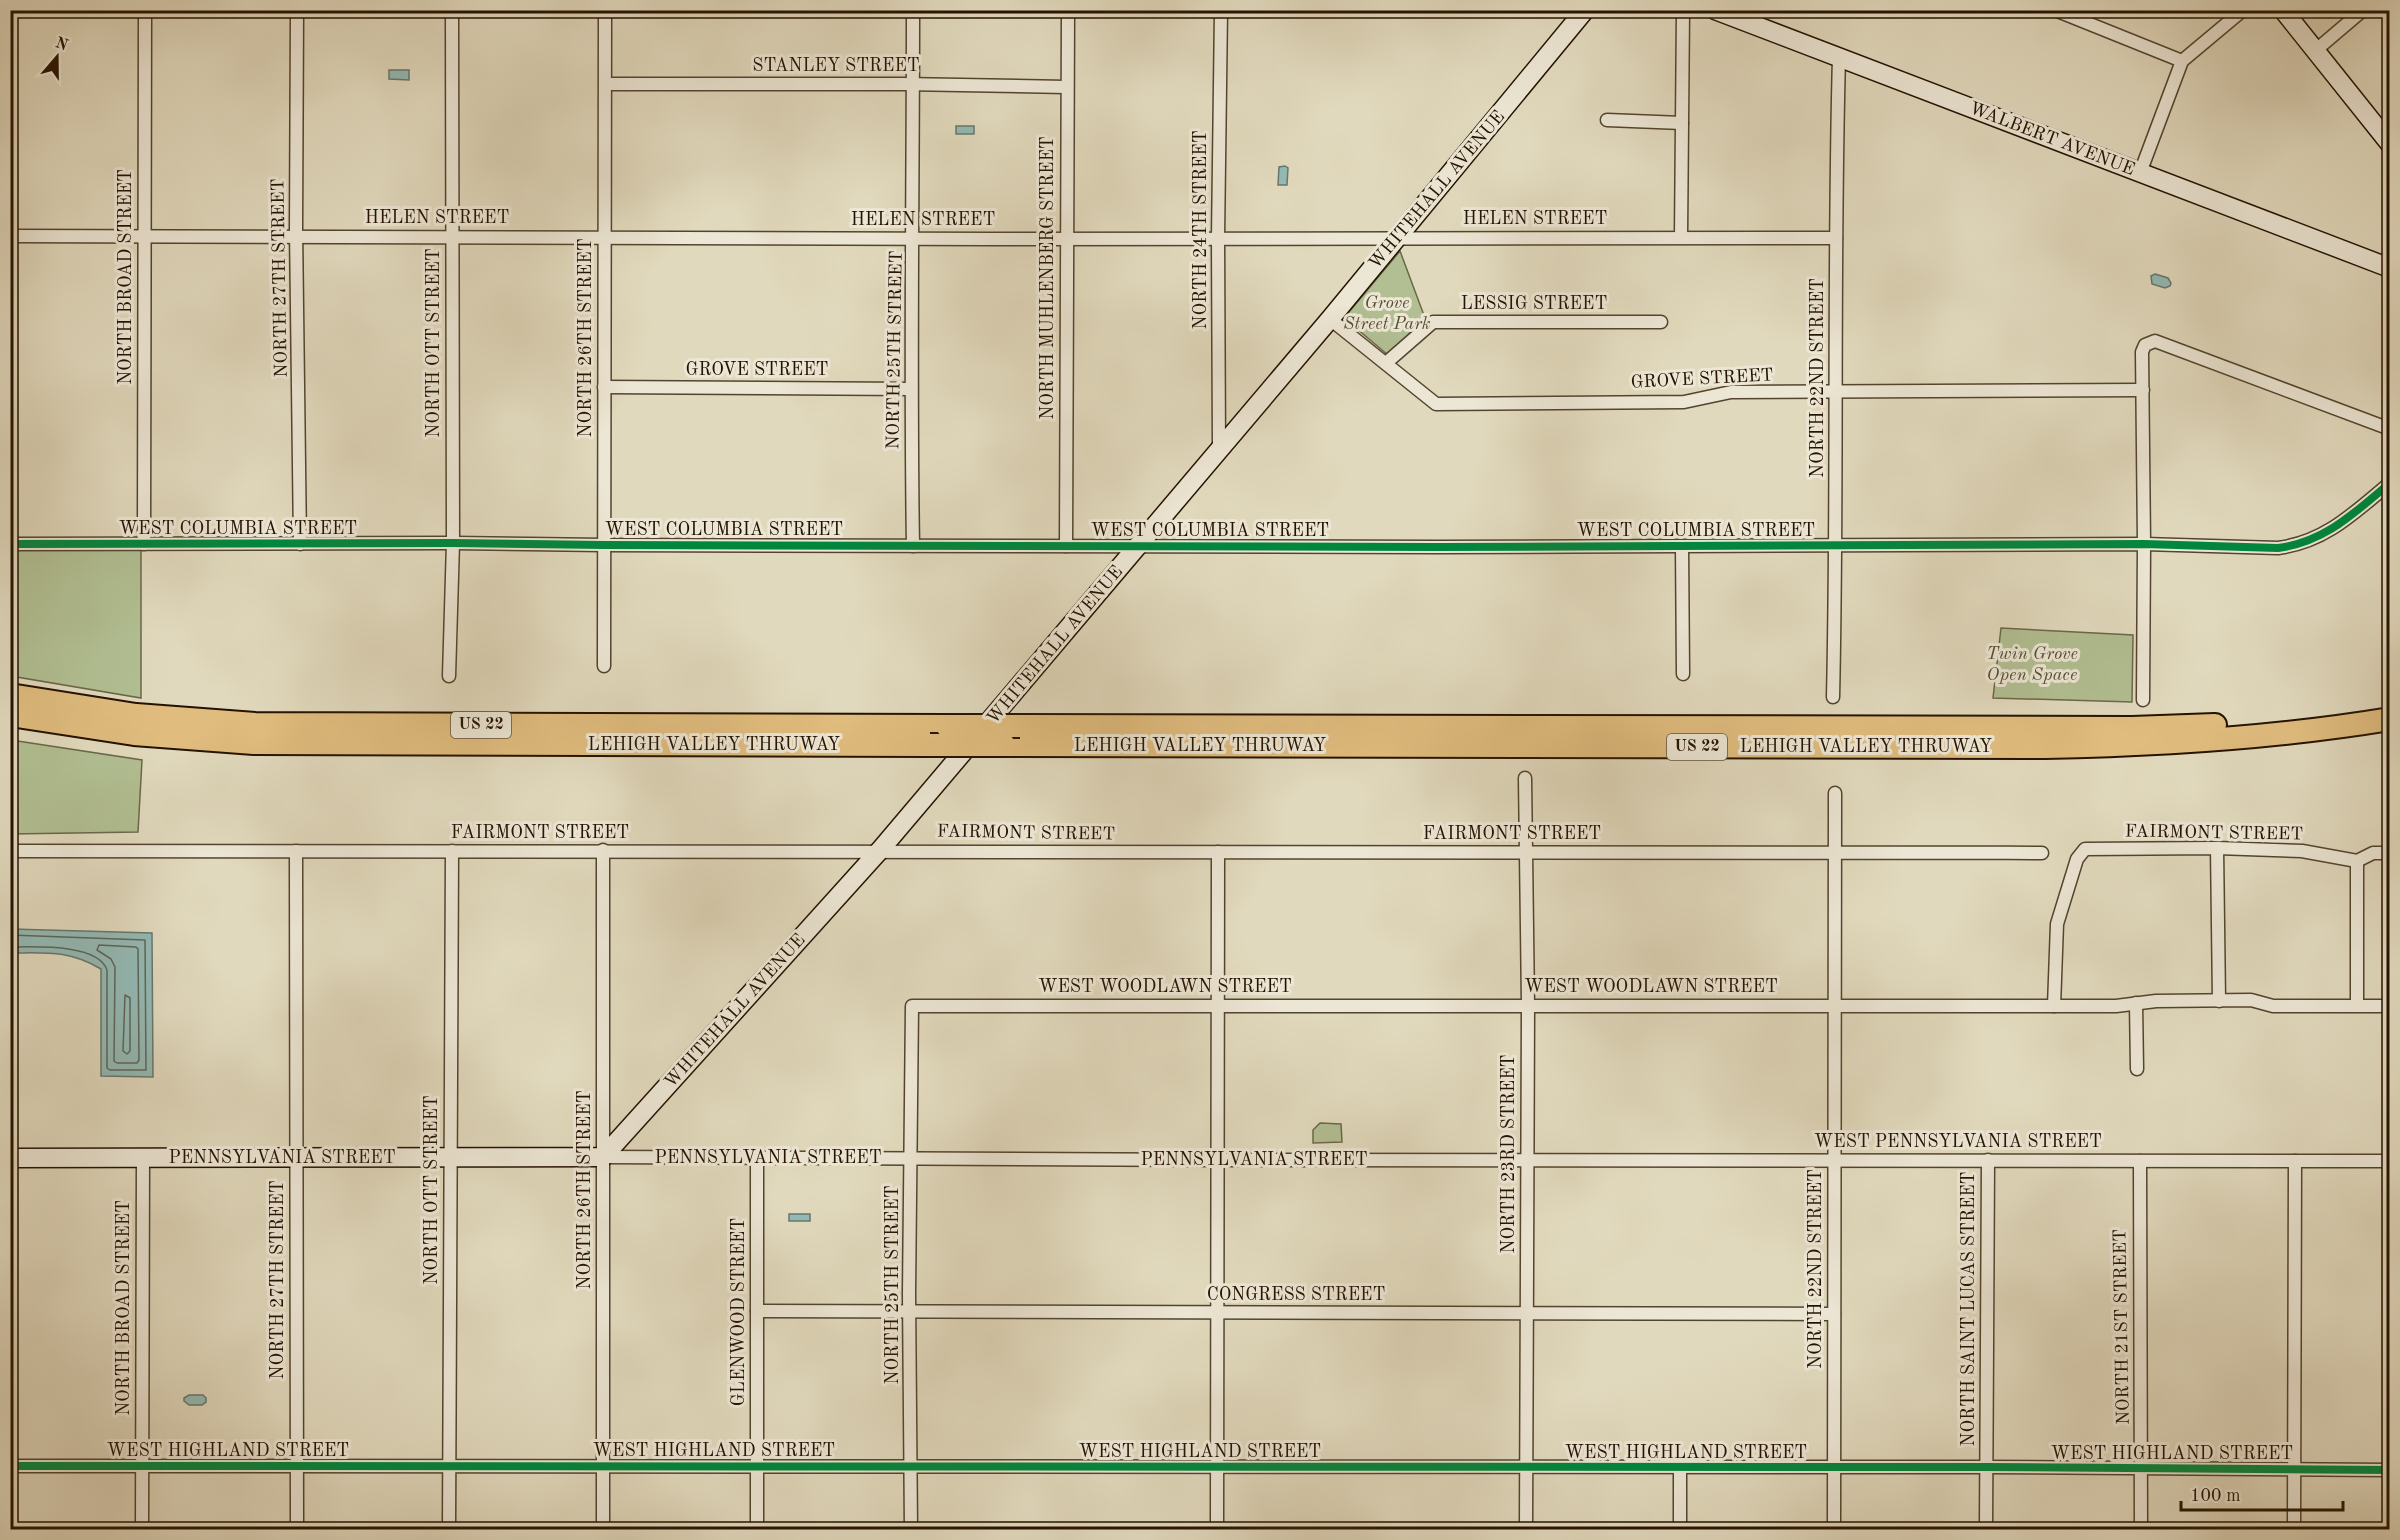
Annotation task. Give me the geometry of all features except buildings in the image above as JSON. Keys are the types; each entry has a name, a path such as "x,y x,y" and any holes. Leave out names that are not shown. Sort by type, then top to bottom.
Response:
{"highway":[{"name":"LEHIGH VALLEY THRUWAY","path":"14,706 255,724 2132,728 2242,723 2390,705"},
{"name":"LEHIGH VALLEY THRUWAY","path":"14,706 134,734 254,743 2044,747 2124,746 2231,739 2303,732 2390,719"}],"street":[{"name":"NORTH BROAD STREET","path":"144,544 145,10"},
{"name":"NORTH 27TH STREET","path":"297,10 300,544"},
{"name":"NORTH OTT STREET","path":"449,676 453,543 452,10"},
{"name":"NORTH 26TH STREET","path":"604,666 605,10"},
{"name":"NORTH 25TH STREET","path":"913,10 914,239 910,388 913,546"},
{"name":"NORTH MUHLENBERG STREET","path":"1066,546 1068,10"},
{"name":"NORTH 24TH STREET","path":"1219,450 1218,237 1221,10"},
{"name":"WHITEHALL AVENUE","path":"603,1157 880,849 1330,319 1586,10"},
{"path":"1682,236 1683,10"},
{"name":"WALBERT AVENUE","path":"1715,10 2390,268"},
{"path":"2055,10 2182,61"},
{"path":"2140,173 2182,61 2242,10"},
{"path":"2283,10 2390,144"},
{"path":"2316,50 2363,10"},
{"name":"NORTH 22ND STREET","path":"1833,697 1839,58"},
{"name":"STANLEY STREET","path":"606,84 913,84 1066,87"},
{"path":"1607,120 1682,123"},
{"name":"HELEN STREET","path":"10,236 298,235 914,239 1682,236 1836,238"},
{"name":"GROVE STREET","path":"1330,319 1436,404 1684,402 1731,392 2143,390"},
{"name":"LESSIG STREET","path":"1386,363 1433,322 1661,322"},
{"path":"2143,700 2142,352 2145,345 2155,341 2390,429"},
{"name":"GROVE STREET","path":"604,387 910,388"},
{"name":"WEST COLUMBIA STREET","path":"10,544 453,543 1137,547 2144,544 2278,548 2295,545 2328,532 2390,483"},
{"path":"1682,546 1683,674"},
{"name":"NORTH 23RD STREET","path":"1525,778 1528,1313 1526,1530"},
{"name":"NORTH 22ND STREET","path":"1834,1530 1835,793"},
{"path":"2217,848 2219,1001"},
{"name":"FAIRMONT STREET","path":"2054,1006 2057,924 2077,859 2082,851 2089,849 2217,848 2302,851 2357,861 2373,853 2390,853"},
{"name":"FAIRMONT STREET","path":"10,851 880,849 1218,852 2042,853"},
{"name":"NORTH 26TH STREET","path":"603,850 603,1530"},
{"name":"NORTH 27TH STREET","path":"296,851 297,1530"},
{"name":"NORTH OTT STREET","path":"449,1530 452,851"},
{"path":"1217,1530 1220,1005 1218,852"},
{"path":"2357,861 2357,1005"},
{"name":"WEST WOODLAWN STREET","path":"912,1006 2116,1006 2136,1003 2251,1000 2273,1005 2390,1006"},
{"path":"2136,1003 2137,1069"},
{"name":"NORTH 25TH STREET","path":"911,1530 909,1312 912,1006"},
{"name":"PENNSYLVANIA STREET","path":"10,1158 1526,1160"},
{"name":"NORTH BROAD STREET","path":"142,1530 143,1158"},
{"name":"GLENWOOD STREET","path":"757,1159 757,1530"},
{"name":"WEST PENNSYLVANIA STREET","path":"1526,1160 2390,1161"},
{"name":"NORTH SAINT LUCAS STREET","path":"1986,1530 1988,1160"},
{"name":"NORTH 21ST STREET","path":"2140,1161 2141,1530"},
{"path":"2294,1530 2295,1161"},
{"name":"CONGRESS STREET","path":"757,1311 1834,1314"},
{"name":"WEST HIGHLAND STREET","path":"10,1466 1986,1467 2390,1470"},
{"path":"1680,1468 1680,1530"}],"green space":[{"name":"Grove Street Park","path":"1400,251 1425,318 1388,355 1344,318"},
{"path":"11,550 141,550 141,698 11,676"},
{"name":"Twin Grove Open Space","path":"2001,628 2133,635 2132,702 1993,698"},
{"path":"11,740 142,760 138,832 11,834"},
{"path":"1320,1123 1341,1124 1342,1142 1313,1143 1313,1130"}],"water":[{"path":"389,70 409,70 409,80 389,79"},
{"path":"956,126 974,126 974,134 956,134"},
{"path":"1279,167 1288,168 1287,185 1278,185"},
{"path":"2155,274 2168,278 2170,286 2165,288 2152,284 2151,276"},
{"path":"11,929 152,933 153,1077 101,1076 101,969 78,958 57,954 11,953"},
{"path":"789,1214 810,1214 810,1221 789,1221"},
{"path":"189,1395 203,1395 206,1402 202,1405 189,1405 184,1398"}],"cycle path":[{"path":"10,544 453,543 1438,547 2144,544 2278,548 2295,545 2325,533 2390,483"},
{"path":"10,1466 1986,1467 2390,1470"}]}
